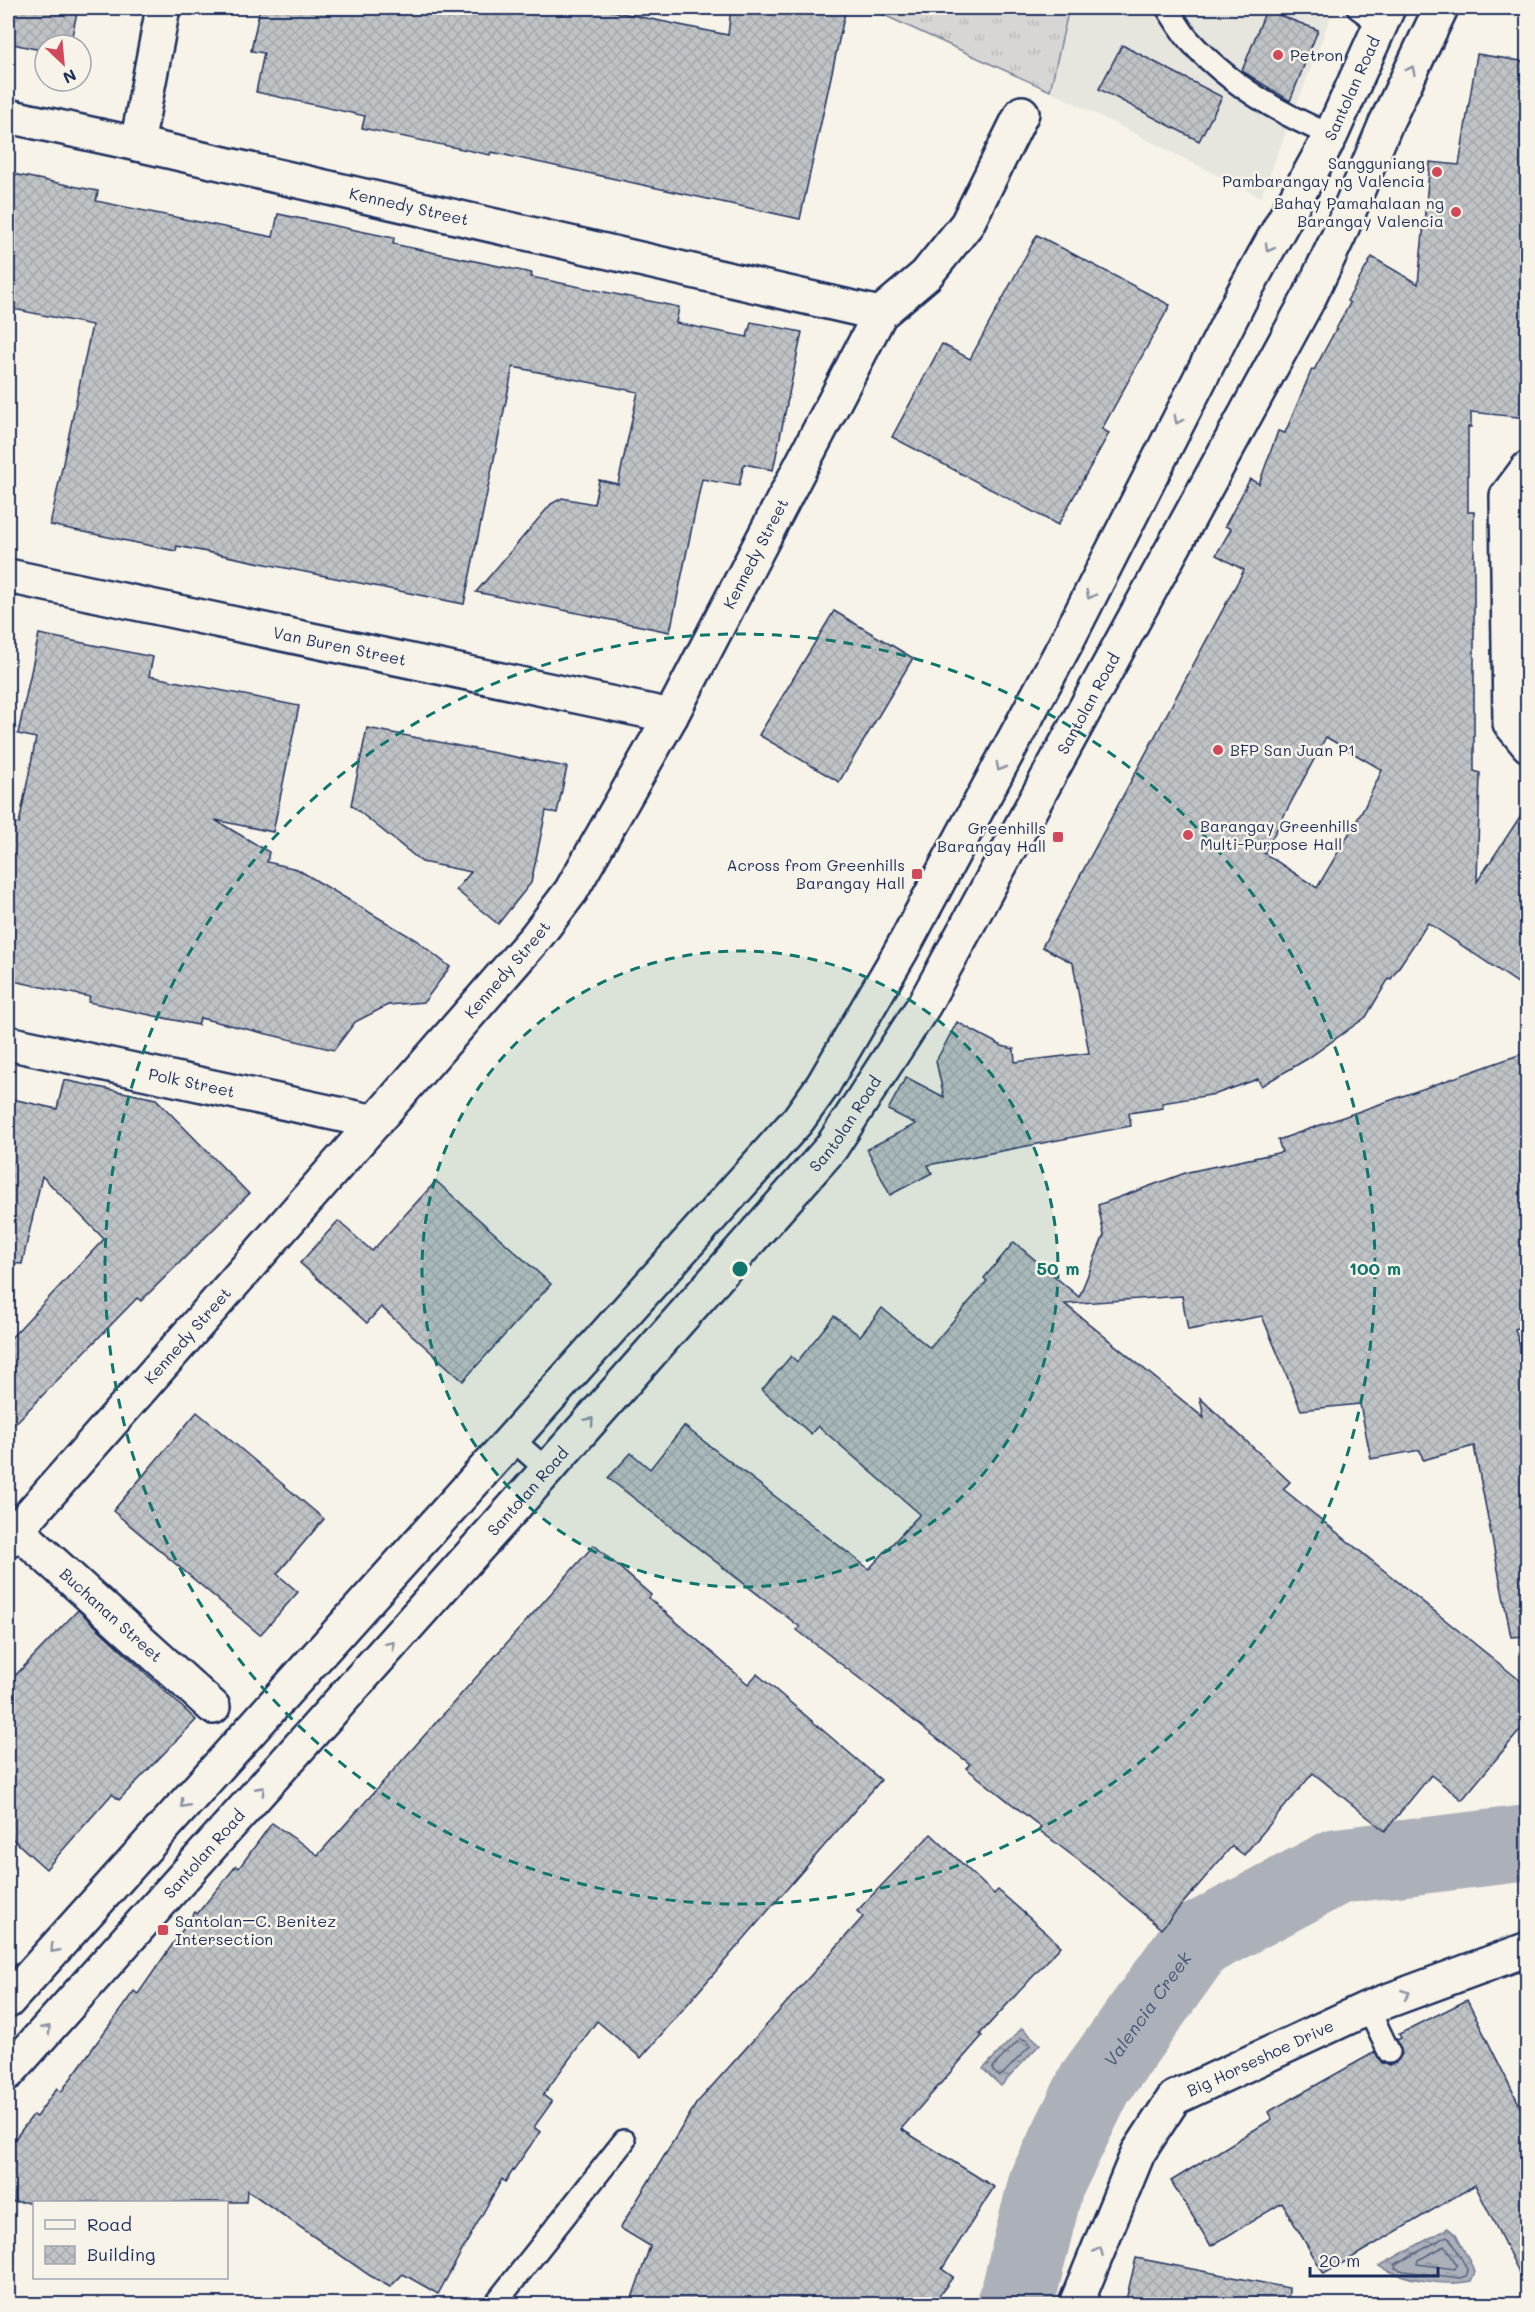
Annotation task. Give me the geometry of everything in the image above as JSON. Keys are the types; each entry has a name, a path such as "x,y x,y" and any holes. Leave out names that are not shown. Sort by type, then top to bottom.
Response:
{"street":[{"path":"137,144 163,8"},
{"name":"Santolan Road","path":"8,2073 547,1470 831,1148 924,1005 1310,296 1339,235 1386,123 1441,8"},
{"name":"Santolan Road","path":"8,2001 798,1120 823,1085 907,941 1067,640 1242,296 1330,135 1375,13"},
{"name":"Kennedy Street","path":"11,1533 375,1122 536,937 571,891 671,716 880,314 926,274 967,224 1022,113"},
{"name":"Kennedy Street","path":"8,116 880,314"},
{"path":"1527,468 1508,496 1510,723 1527,745"},
{"name":"Van Buren Street","path":"8,576 671,716"},
{"name":"Polk Street","path":"8,1043 375,1122"},
{"name":"Buchanan Street","path":"11,1533 213,1707"},
{"name":"Big Horseshoe Drive","path":"1076,2304 1138,2153 1174,2098 1368,2008 1527,1948"}],"lane":[{"path":"1167,8 1187,37 1220,71 1261,100 1330,135"},
{"path":"511,1438 547,1470"},
{"path":"1368,2008 1389,2052"},
{"path":"495,2304 624,2141"}],"shaded area":[{"path":"1069,8 1334,8 1261,197 1050,91"}],"green space":[{"path":"876,8 1069,8 1050,91 875,11"}],"water":[{"path":"1022,2028 1040,2044 1001,2086 983,2069"},
{"path":"1448,2228 1456,2235 1475,2272 1471,2281 1449,2283 1424,2281 1399,2275 1379,2266"}],"building":[{"path":"8,8 78,8 73,33 33,33 33,48 8,43"},
{"path":"260,8 598,8 728,35 731,8 846,8 800,219 491,152 490,155 362,128 365,116 256,92 264,53 251,51"},
{"name":"Petron","path":"1266,10 1318,30 1290,101 1242,71"},
{"path":"1122,45 1222,97 1199,141 1099,89"},
{"path":"1477,54 1527,62 1527,418 1471,412 1471,427 1468,427 1468,512 1474,512 1474,771 1480,773 1477,882 1527,806 1527,989 1428,923 1391,979 1389,978 1366,1017 1307,1059 1261,1086 1258,1079 1216,1094 1162,1103 1163,1108 1129,1113 1131,1126 928,1165 932,1173 890,1195 867,1149 916,1124 888,1110 906,1077 944,1097 936,1061 957,1022 1002,1046 1014,1049 1015,1062 1089,1053 1073,963 1042,947 1244,570 1216,555 1231,529 1225,526 1250,479 1259,484 1278,431 1285,433 1312,369 1314,370 1350,303 1347,301 1372,257 1418,284 1430,162 1459,165","holes":["1326,737 1382,770 1363,810 1317,888 1264,853"]},
{"path":"8,173 98,191 96,201 273,237 278,214 394,238 393,244 532,273 531,277 679,307 676,323 747,337 751,322 802,332 773,470 744,464 739,486 702,479 670,632 476,592 551,504 562,498 594,504 599,480 618,484 638,392 513,367 464,604 177,546 176,551 50,525 92,325 8,308"},
{"path":"1037,235 1170,305 1102,429 1109,433 1058,525 892,437 942,344 970,359"},
{"path":"834,611 913,658 839,782 759,735"},
{"path":"39,634 153,657 149,676 299,706 273,832 215,820 269,852 267,862 297,869 416,940 450,967 424,1002 388,1005 355,1022 334,1050 200,1018 198,1025 88,1002 90,997 8,980 8,821 19,824 36,738 18,734"},
{"path":"367,728 567,767 557,813 546,811 531,883 498,924 456,890 471,872 422,862 351,805"},
{"path":"1527,1052 1527,1325 1515,1329 1523,1356 1527,1385 1527,1636 1511,1637 1474,1446 1423,1460 1420,1450 1371,1459 1360,1404 1301,1410 1262,1316 1188,1330 1182,1296 1065,1304 1204,1418 1200,1398 1290,1482 1283,1489 1527,1686 1527,1722 1462,1800 1431,1775 1385,1831 1313,1773 1244,1855 1232,1846 1161,1929 1098,1875 1039,1830 1041,1827 966,1768 970,1764 797,1630 800,1627 608,1478 631,1453 650,1469 684,1426 869,1569 920,1514 818,1426 811,1434 762,1390 791,1356 797,1362 834,1316 860,1336 882,1308 930,1348 987,1281 984,1278 1014,1242 1079,1297 1104,1235 1098,1205 1188,1172 1282,1152 1278,1140"},
{"path":"64,1080 156,1099 249,1194 141,1301 137,1298 8,1431 8,1341 104,1239 42,1176 22,1264 8,1263 8,1098 57,1109"},
{"path":"436,1181 551,1284 463,1381 381,1307 367,1323 300,1263 338,1221 372,1251"},
{"path":"197,1412 324,1519 277,1574 298,1592 260,1635 113,1511"},
{"path":"594,1545 651,1595 649,1598 748,1684 757,1674 881,1780 641,2058 597,2021 543,2095 552,2102 534,2127 540,2132 505,2182 502,2179 438,2294 403,2274 390,2287 369,2275 247,2190 246,2202 8,2202 8,2148 33,2115 36,2117 57,2088 61,2092 134,1991 138,1994 195,1912 197,1914 236,1866 239,1868 272,1823 318,1855"},
{"path":"78,1610 196,1720 119,1800 112,1794 46,1869 8,1835 8,1683"},
{"path":"931,1834 994,1894 998,1890 1061,1946 980,2034 982,2036 901,2129 994,2187 942,2269 953,2277 933,2304 630,2304 650,2246 620,2228 696,2104 863,1917 857,1911"},
{"path":"1467,2000 1527,2120 1527,2288 1475,2185 1324,2274 1282,2203 1211,2246 1171,2181 1272,2119 1268,2112 1375,2052 1382,2063 1389,2065 1395,2063 1402,2054 1397,2040 1401,2038 1399,2034"},
{"path":"1136,2258 1289,2288 1288,2304 1125,2304"}],"waterway":[{"name":"Valencia Creek","path":"1014,2304 1018,2296 1046,2184 1096,2082 1197,1941 1338,1866 1528,1843"}],"place":[{"name":"Petron","path":"1278,55"},
{"name":"Sangguniang Pambarangay ng Valencia","path":"1437,172"},
{"name":"Bahay Pamahalaan ng Barangay Valencia","path":"1456,212"},
{"name":"BFP San Juan P1","path":"1218,750"},
{"name":"Barangay Greenhills Multi-Purpose Hall","path":"1188,835"},
{"name":"Greenhills Barangay Hall","path":"1058,837"},
{"name":"Across from Greenhills Barangay Hall","path":"917,874"},
{"name":"Santolan–C. Benitez Intersection","path":"163,1930"}]}
